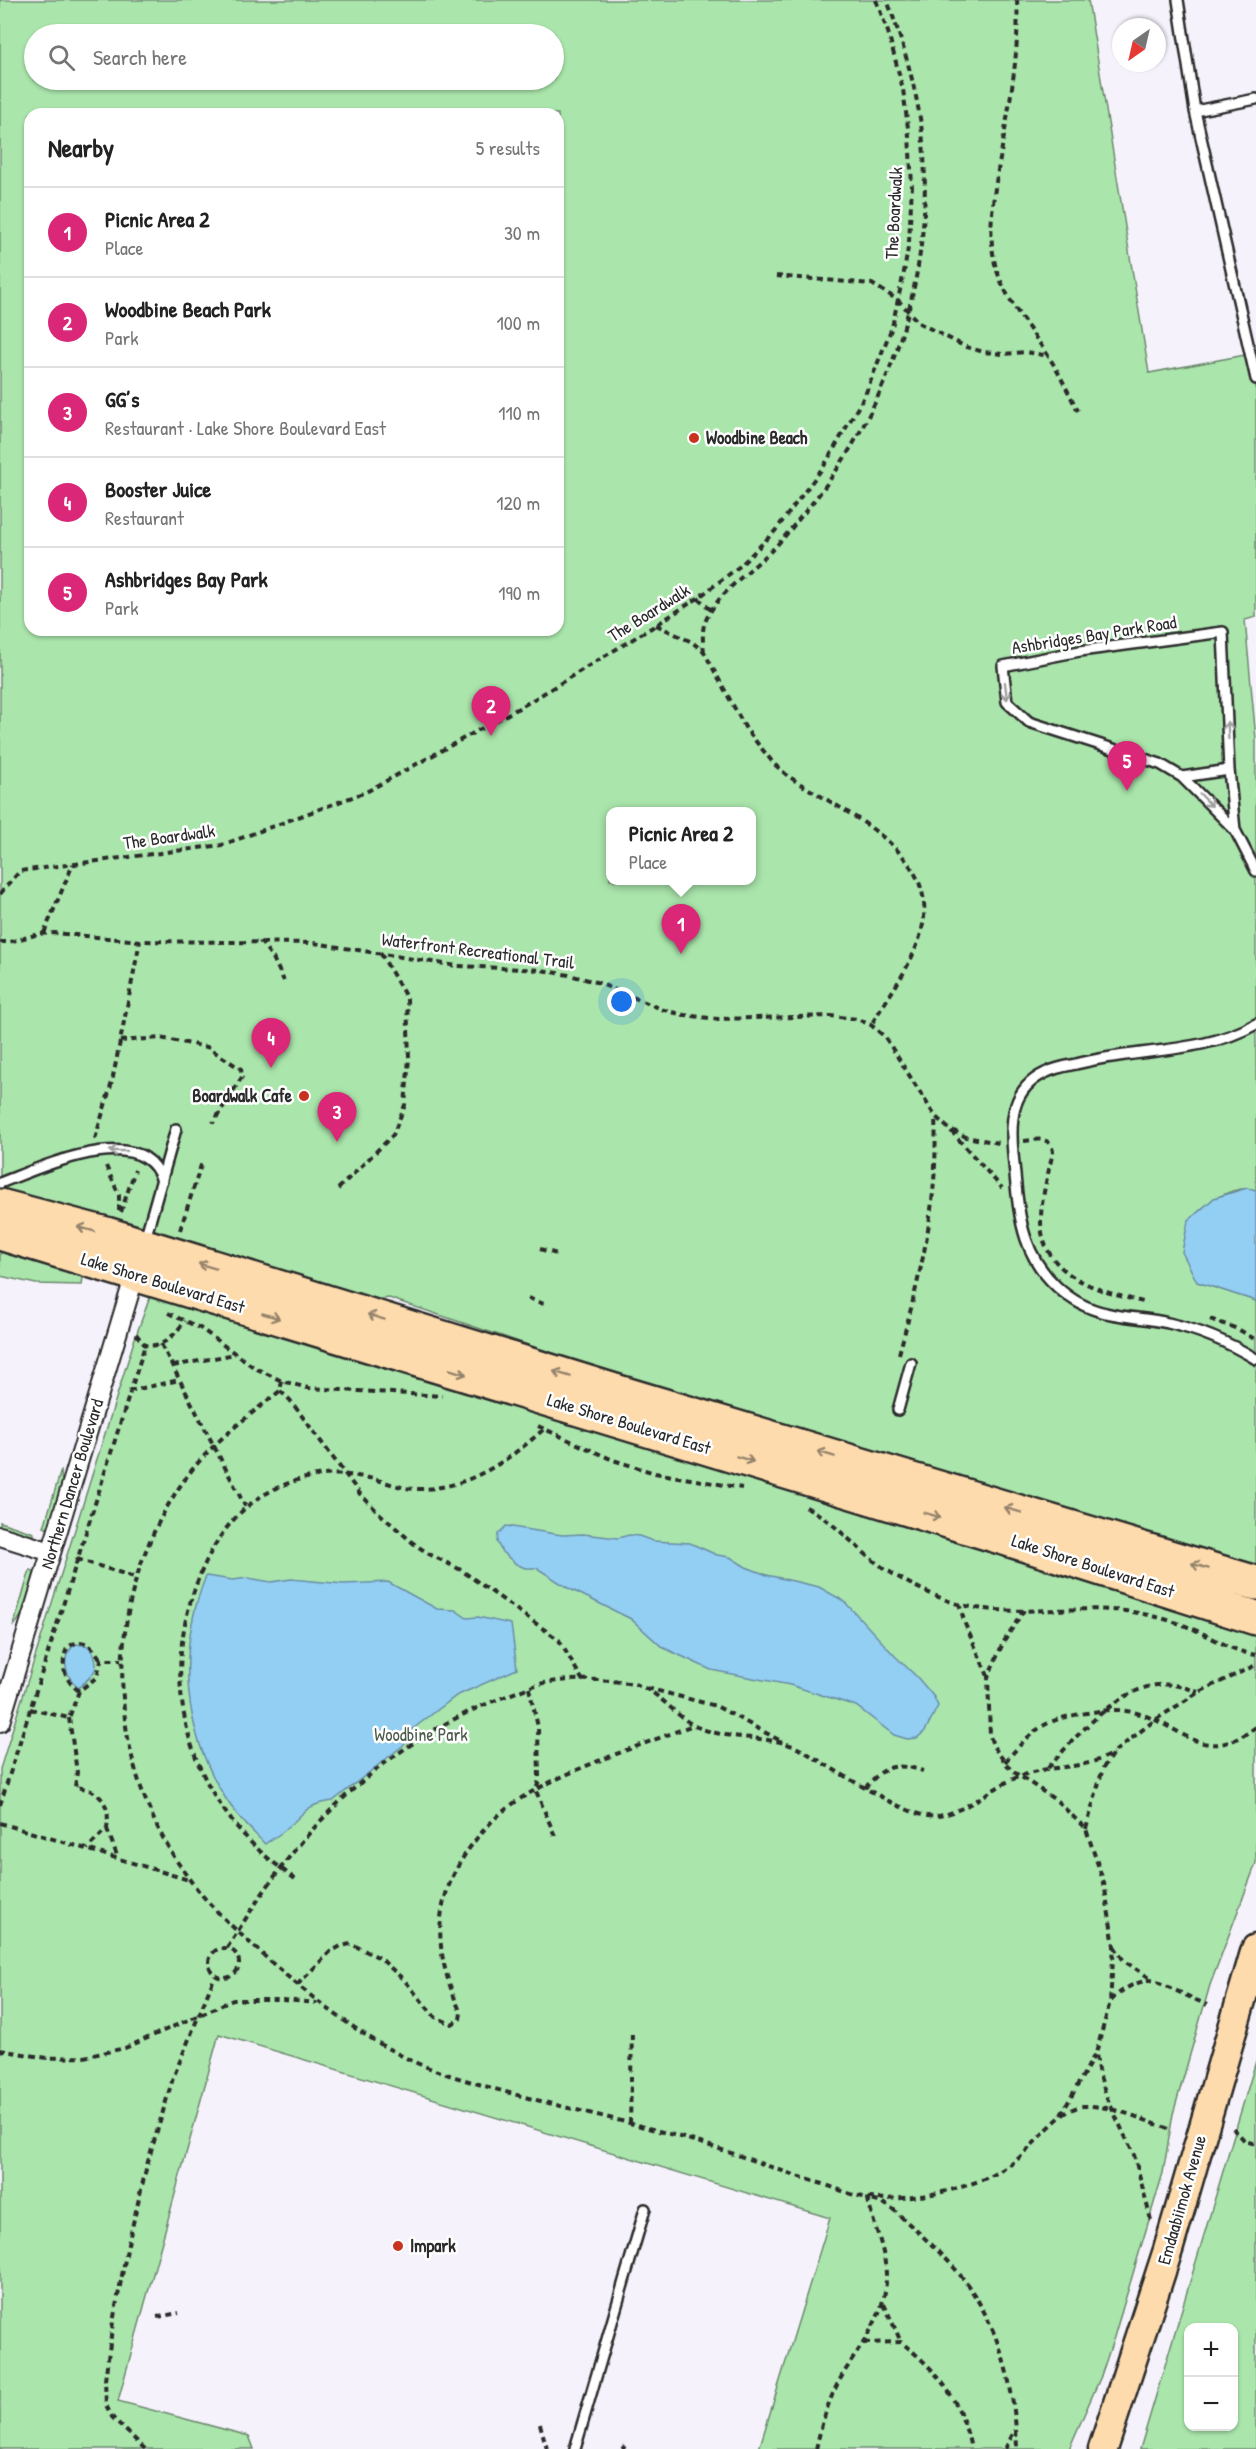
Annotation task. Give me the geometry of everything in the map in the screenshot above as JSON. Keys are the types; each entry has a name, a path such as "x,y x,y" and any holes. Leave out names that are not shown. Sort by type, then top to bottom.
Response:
{"highway":[{"name":"Lake Shore Boulevard East","path":"0,1206 139,1260 1256,1618"},
{"name":"Lake Shore Boulevard East","path":"0,1233 139,1260 618,1392 1256,1583"}],"main road":[{"name":"Emdaabiimok Avenue","path":"1102,2449 1168,2250 1256,1949"}],"street":[{"name":"Northern Dancer Boulevard","path":"0,1722 139,1260"},
{"path":"0,1536 51,1552"}],"lane":[{"path":"1178,0 1195,111 1256,379"},
{"path":"1195,111 1256,99"},
{"path":"1245,326 1256,324"},
{"name":"Ashbridges Bay Park Road","path":"1235,830 1229,770 1223,632 1080,651 1003,666 1007,702 1029,722 1160,764 1182,777 1235,830 1256,871"},
{"path":"1182,777 1229,770"},
{"path":"1256,1024 1235,1035 1208,1042 1094,1059 1048,1071 1022,1091 1012,1116 1018,1202 1026,1240 1036,1262 1046,1275 1070,1298 1106,1314 1168,1323 1198,1331 1235,1346 1256,1359"},
{"path":"139,1260 176,1129"},
{"path":"0,1183 86,1154 118,1150 137,1152 150,1161 158,1169 162,1181"},
{"path":"898,1410 911,1363"},
{"path":"575,2449 645,2210"}],"path":[{"name":"The Boardwalk","path":"0,894 20,871 222,844 366,792 526,704 656,625 698,598 740,566 775,531 824,466 855,413 878,367 898,300 909,242 912,185 909,136 903,89 888,32 876,0"},
{"path":"704,652 704,625 712,611 728,591 775,547 837,468 890,372 908,311 922,232 925,190 922,132 903,42 887,0"},
{"path":"1017,0 1016,62 993,199 992,242 995,264 1013,305 1049,356 1078,411"},
{"path":"776,276 872,284 898,300 918,322 966,347 984,352 1003,354 1026,352 1049,356"},
{"path":"698,598 712,611"},
{"path":"656,625 692,642 704,652 746,729 774,764 803,786 887,840 903,854 914,870 924,901 922,930 904,968 871,1025 885,1037 935,1116 1006,1193 1018,1202"},
{"path":"44,933 73,864"},
{"name":"Waterfront Recreational Trail","path":"0,942 44,933 78,933 140,941 314,943 457,966 541,970 569,975 596,982 664,1010 684,1015 717,1019 831,1016 857,1019 871,1025"},
{"path":"95,1140 120,1041 140,941"},
{"path":"260,941 273,958 284,981"},
{"path":"338,1189 393,1136 405,1105 409,1058 407,999 381,953"},
{"path":"120,1041 160,1038 207,1047 241,1069 243,1077 213,1123"},
{"path":"898,1358 927,1244 935,1171 935,1116"},
{"path":"948,1128 966,1137 1000,1143"},
{"path":"1029,1141 1046,1140 1051,1144 1053,1150 1040,1218 1046,1243 1062,1268 1077,1281 1092,1288 1151,1304"},
{"path":"177,1232 180,1231 202,1162"},
{"path":"106,1166 119,1195 120,1204 117,1217 124,1205 135,1170"},
{"path":"540,1249 560,1255"},
{"path":"528,1298 544,1304"},
{"path":"159,1309 213,1336 255,1368 282,1381 308,1388 452,1397"},
{"path":"1205,1318 1238,1329 1256,1340"},
{"path":"134,1331 145,1345 153,1347 173,1337 185,1321"},
{"path":"161,1344 245,1506"},
{"path":"0,1805 145,1345"},
{"path":"173,1366 236,1354"},
{"path":"129,1391 179,1380"},
{"path":"282,1381 280,1390 212,1446 187,1477 165,1512 137,1578 126,1623 121,1660 126,1734 137,1775 162,1834 190,1881 238,1931 317,2003 375,2041 412,2061 515,2094 683,2137 776,2170 885,2204 894,2210 949,2262 987,2319 1005,2361 1010,2380 1017,2449"},
{"path":"280,1390 290,1400 360,1494 413,1543 461,1570 559,1640 583,1681"},
{"path":"536,1425 613,1460 655,1473 753,1489"},
{"path":"295,1879 246,1838 227,1814 209,1788 187,1734 179,1676 181,1639 188,1604 212,1548 230,1522 245,1506 269,1491 294,1481 322,1474 344,1473 415,1490 442,1486 489,1471 514,1455 544,1429"},
{"path":"796,1502 828,1520 874,1561 906,1582 948,1601 983,1608 1024,1610 1094,1608 1132,1612 1190,1628 1244,1653 1256,1655"},
{"path":"77,1559 137,1578"},
{"path":"868,2199 893,2198 948,2190 989,2177 1035,2145 1061,2115 1096,2053 1110,2002 1114,1946 1104,1883 1086,1829 1058,1801 1019,1776 993,1746 990,1736 988,1677 962,1617 959,1603"},
{"path":"988,1677 1004,1643 1024,1610"},
{"path":"79,1691 68,1681 63,1664 67,1648 78,1641 90,1644 101,1660 97,1677 79,1691 69,1718 77,1772 75,1787 90,1789 101,1796 108,1810 107,1828 118,1859"},
{"path":"101,1660 121,1660"},
{"path":"227,1948 281,1868 334,1807 396,1755 478,1707 545,1683 614,1682 645,1687 716,1706 805,1752 865,1788 913,1813 942,1816 1019,1776 1047,1769 1089,1764 1113,1753 1155,1720 1199,1692 1256,1665"},
{"path":"1047,1769 1105,1710 1131,1693 1157,1685 1184,1687 1199,1692"},
{"path":"645,1687 694,1725 723,1736 785,1743"},
{"path":"529,1688 538,1727 539,1779 536,1791 555,1836"},
{"path":"30,1709 69,1718"},
{"path":"1005,1762 1030,1735 1050,1721 1105,1710 1129,1711 1155,1720 1180,1735 1210,1745 1236,1740 1256,1727"},
{"path":"297,1985 330,1952 340,1946 351,1944 380,1958 398,1973 435,2017 452,2024 460,2019 461,2013 447,1977 440,1937 440,1918 445,1890 458,1864 491,1820 536,1791 627,1750 694,1725"},
{"path":"1086,1829 1103,1768 1113,1753"},
{"path":"865,1788 886,1768 898,1766 923,1771"},
{"path":"0,1823 190,1881"},
{"path":"87,1850 107,1828"},
{"path":"1114,1946 1124,1961 1153,1980 1207,2005"},
{"path":"227,1948 236,1953 237,1972 229,1978 215,1976 210,1968 209,1959 214,1951 227,1948"},
{"path":"145,2449 112,2417 105,2401 105,2380 126,2255 144,2175 173,2078 215,1976"},
{"path":"1110,2002 1121,1991 1153,1980"},
{"path":"0,2050 47,2058 95,2055 125,2048 238,1999 317,2003"},
{"path":"630,2124 632,2032"},
{"path":"1096,2053 1102,2085 1112,2110 1128,2138 1152,2220"},
{"path":"1061,2115 1082,2106 1112,2110 1172,2130"},
{"path":"1233,2128 1245,2141 1256,2144"},
{"path":"816,2449 829,2404 838,2384 864,2343 884,2303 886,2281 884,2256 868,2199"},
{"path":"884,2303 901,2342 937,2374 948,2388 968,2432 971,2449"},
{"path":"157,2317 179,2313"},
{"path":"864,2343 901,2342"},
{"path":"540,2424 547,2449"},
{"path":"1005,2449 1016,2430"}],"green space":[{"path":"0,0 1088,0 1149,373 1256,353 1256,617 1245,620 1256,739 1256,1190 1237,1190 1219,1197 1188,1221 1197,1282 1256,1301 1256,1571 718,1414 567,1358 389,1298 361,1302 0,1195"},
{"path":"0,1250 83,1277 82,1285 36,1284 0,1276"},
{"name":"Woodbine Park","path":"150,1297 704,1461 1256,1633 1256,1863 1210,1985 1173,2114 1163,2173 1114,2337 1101,2376 1069,2449 759,2449 830,2218 219,2034 118,2401 249,2436 254,2449 0,2449 0,1769 134,1341"},
{"path":"61,1470 62,1488 48,1529 44,1527"},
{"path":"0,1522 34,1533 34,1536 0,1528"},
{"path":"30,1570 34,1571 30,1593 22,1615 13,1627"},
{"path":"1256,2061 1256,2449 1140,2449"}],"water":[{"path":"1247,1188 1256,1190 1256,1301 1197,1282 1182,1252 1188,1221 1214,1198"},
{"path":"506,1526 562,1535 583,1534 618,1538 629,1535 653,1541 690,1543 717,1555 730,1557 746,1567 767,1575 819,1587 844,1601 917,1677 934,1697 938,1706 925,1731 917,1738 907,1739 894,1735 856,1706 790,1685 711,1670 662,1647 631,1619 568,1588 537,1568 525,1568 516,1564 502,1552 497,1542 498,1534"},
{"path":"206,1576 233,1580 248,1578 271,1582 291,1579 344,1584 388,1582 437,1609 455,1610 467,1618 478,1617 511,1624 517,1669 456,1696 410,1731 410,1740 333,1801 311,1807 265,1844 239,1817 226,1799 212,1773 193,1719 189,1690 190,1633 196,1604"},
{"path":"76,1644 89,1646 96,1659 93,1674 78,1688 67,1672 66,1666 67,1654"}],"place":[{"name":"Woodbine Beach","path":"694,438"},
{"name":"Woodbine Beach Park","path":"491,736"},
{"name":"Ashbridges Bay Park","path":"1127,791"},
{"name":"Picnic Area 2","path":"681,954"},
{"name":"Booster Juice","path":"271,1068"},
{"name":"Boardwalk Cafe","path":"304,1096"},
{"name":"GG’s","path":"337,1142"},
{"name":"Impark","path":"398,2246"}]}
